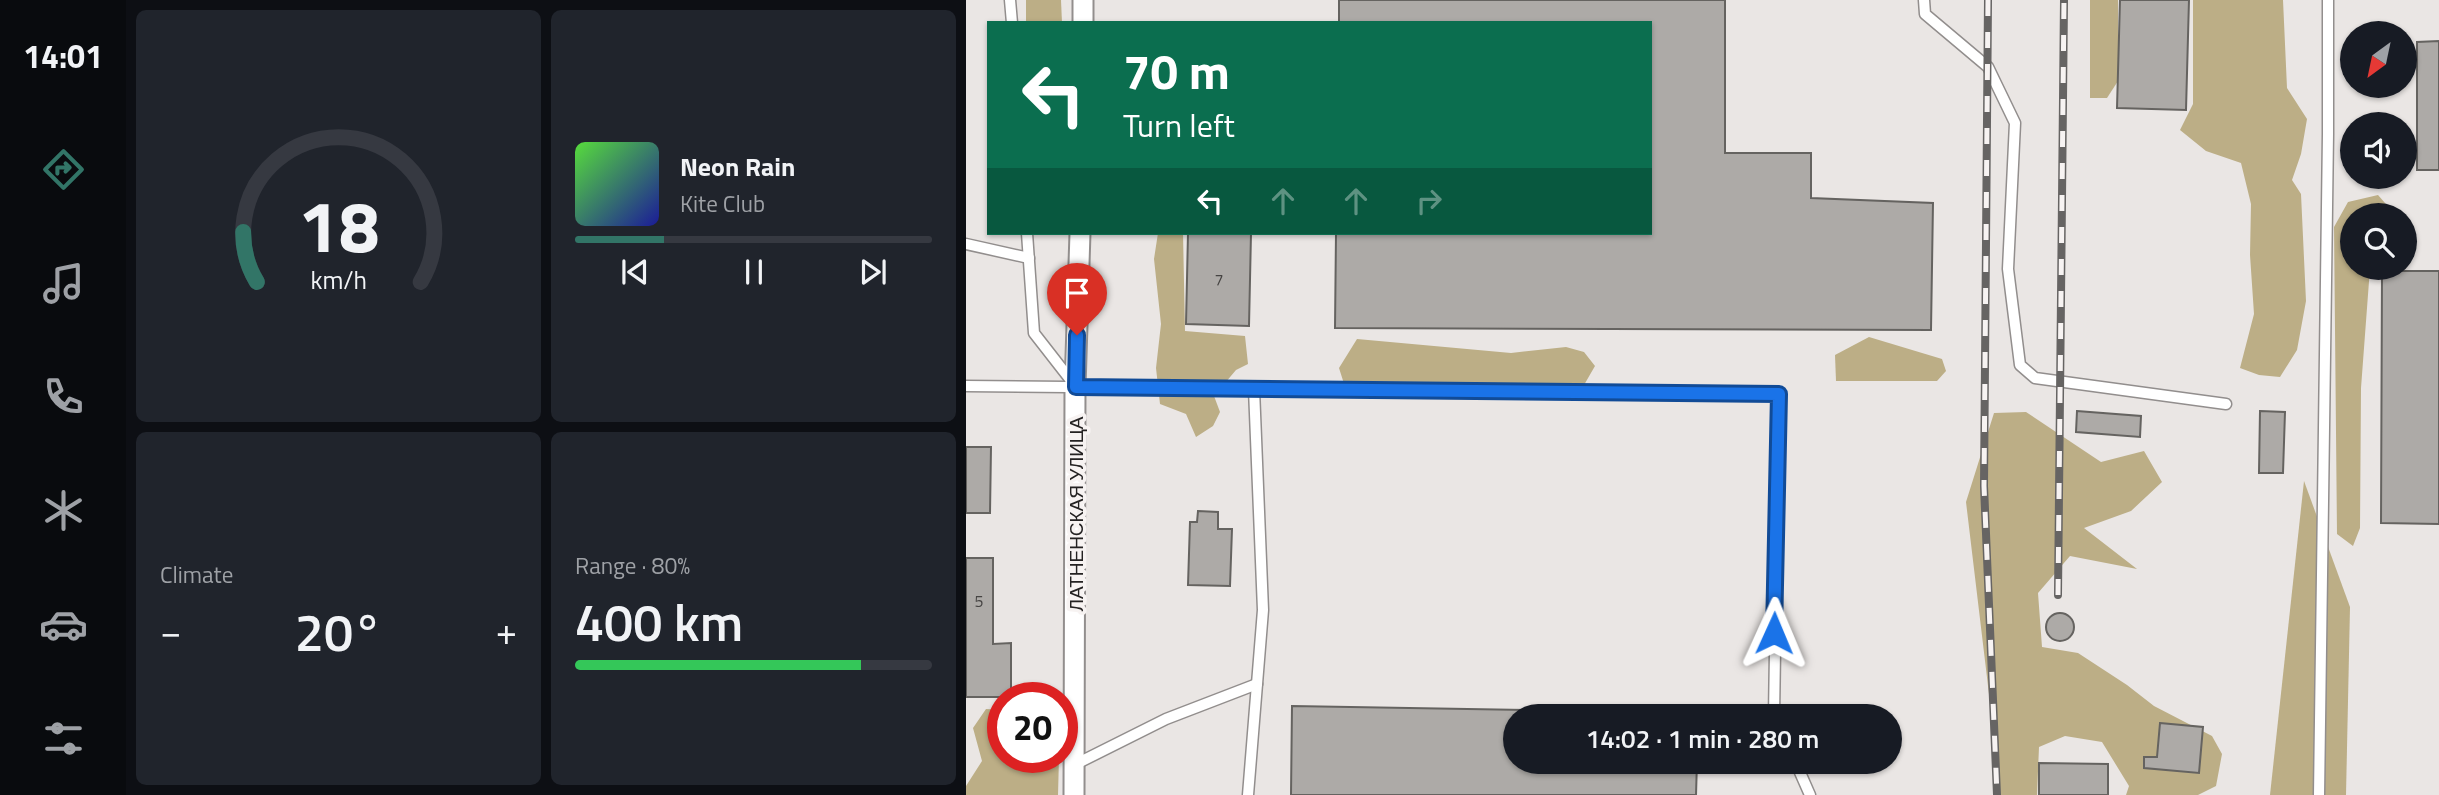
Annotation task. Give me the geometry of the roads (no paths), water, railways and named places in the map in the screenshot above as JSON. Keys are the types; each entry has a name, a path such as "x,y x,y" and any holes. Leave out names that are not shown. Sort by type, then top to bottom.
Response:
{"street":[{"path":"1083,0 1083,21"},
{"name":"ЛАТНЕНСКАЯ УЛИЦА","path":"1076,682 1076,387 1080,235"},
{"name":"ЛАТНЕНСКАЯ УЛИЦА","path":"1074,795 1075,773"}],"lane":[{"path":"1010,0 1012,21"},
{"path":"1924,0 1925,14 1988,66 2015,123 2008,269 2020,365 2035,378 2226,404"},
{"path":"2319,795 2328,0"},
{"path":"1027,235 1034,333 1076,387"},
{"path":"966,244 1029,258"},
{"path":"966,386 1779,394 1774,704"},
{"path":"1248,795 1263,610 1254,389"},
{"path":"1078,763 1167,719 1257,684"},
{"path":"1801,774 1810,795"}],"railway":[{"path":"1988,0 1984,486 1997,795"},
{"path":"2058,595 2064,0"}]}
